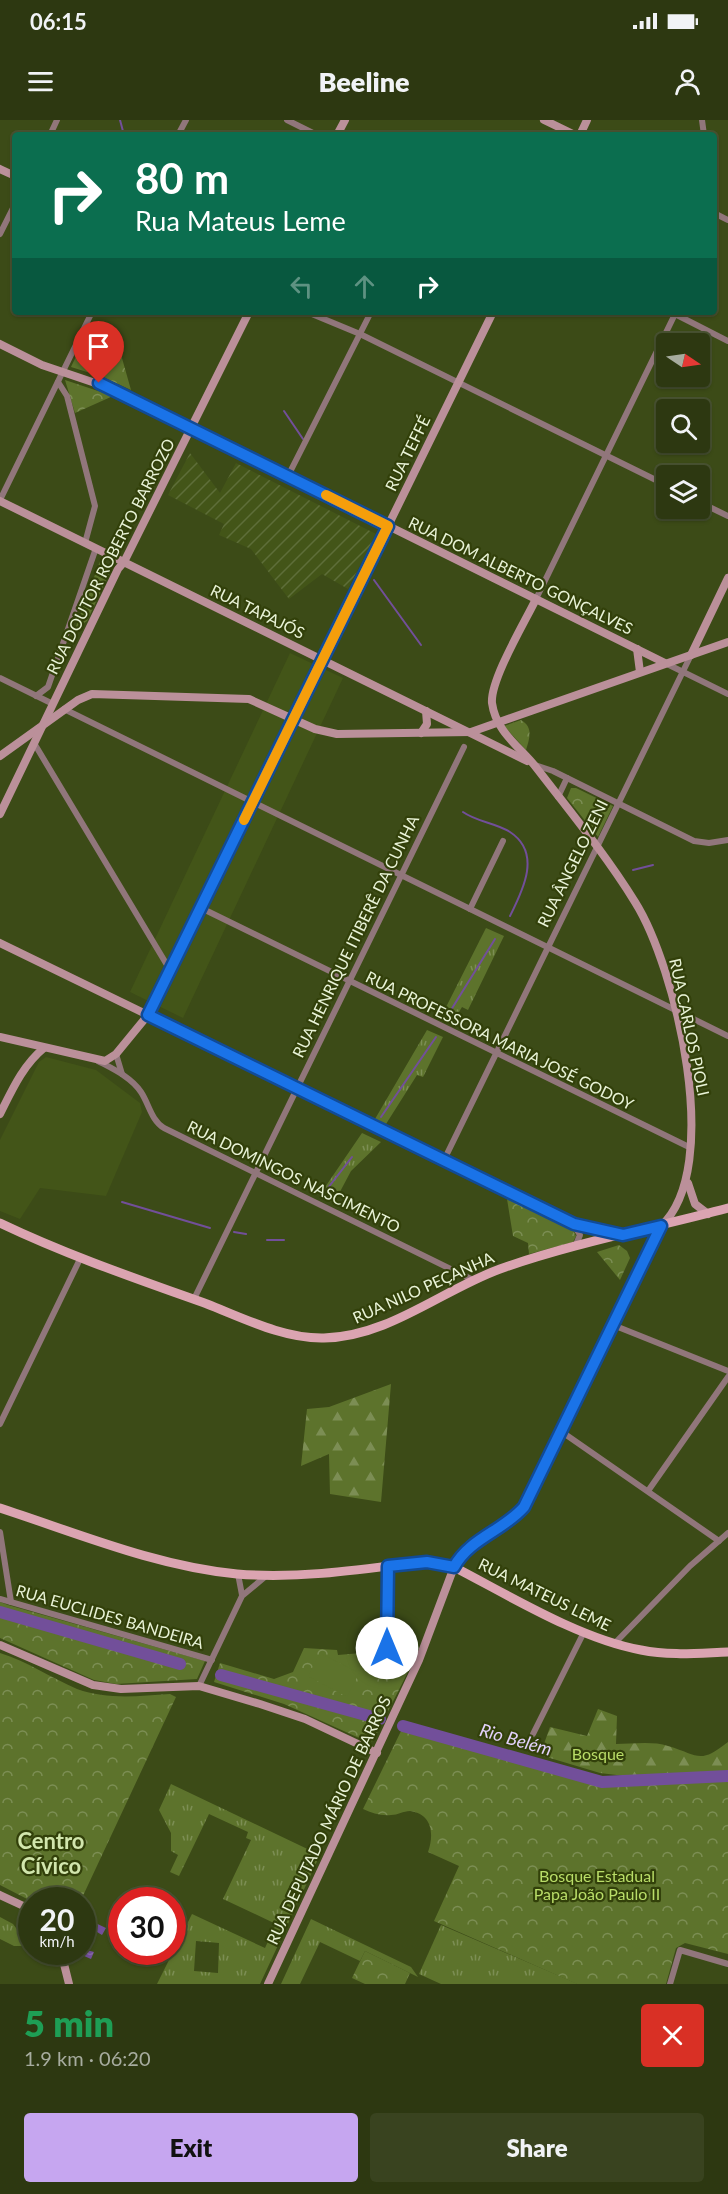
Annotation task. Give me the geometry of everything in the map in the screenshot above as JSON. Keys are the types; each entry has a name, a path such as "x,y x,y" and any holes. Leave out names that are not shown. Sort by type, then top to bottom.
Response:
{"main road":[{"path":"544,120 568,132"},
{"name":"RUA DOUTOR ROBERTO BARROZO","path":"0,814 118,569 124,562 248,315"},
{"name":"RUA TEFFÉ","path":"116,1054 148,1015 492,315"},
{"name":"RUA DOM ALBERTO GONÇALVES","path":"0,344 42,365 110,388 665,663"},
{"name":"RUA TAPAJÓS","path":"0,501 534,765"},
{"name":"RUA ÂNGELO ZENI","path":"691,655 728,578"},
{"path":"499,723 492,703 496,680 536,599"},
{"path":"0,756 83,697 93,694 233,698 255,701 315,729 337,734 471,732 728,642"},
{"name":"RUA DOM ALBERTO GONÇALVES","path":"637,650 640,672"},
{"path":"59,691 60,702 64,710"},
{"path":"421,733 427,724 426,711"},
{"name":"RUA CARLOS PIOLI","path":"454,1567 469,1546 511,1520 524,1507 661,1226 675,1211 687,1179 691,1148 690,1087 674,1009 661,959 642,914 534,765 510,741 499,723"},
{"path":"23,741 34,743"},
{"path":"0,943 148,1015"},
{"name":"RUA DOMINGOS NASCIMENTO","path":"0,1037 97,1061"},
{"path":"0,1114 29,1053 27,1044"},
{"path":"17,1080 33,1057 44,1048"},
{"path":"97,1061 105,1061 116,1054"},
{"path":"687,1179 692,1198 708,1214"},
{"name":"RUA NILO PEÇANHA","path":"0,1223 80,1259 287,1333 310,1337 339,1337 373,1329 473,1280 503,1268 728,1208"},
{"name":"RUA MATEUS LEME","path":"0,1508 155,1558 238,1574 318,1575 427,1562 454,1567 584,1632 614,1644 652,1652 728,1652"},
{"name":"RUA DEPUTADO MÁRIO DE BARROS","path":"268,1984 424,1648 454,1567"},
{"path":"0,1645 74,1679 102,1687 121,1689 199,1686 289,1713 377,1753"},
{"path":"0,1895 18,1903"},
{"path":"64,1965 69,1984"}],"street":[{"path":"287,120 311,132"},
{"path":"0,234 12,210"},
{"path":"0,501 91,315"},
{"path":"314,315 360,334 656,480"},
{"path":"288,476 369,315"},
{"path":"536,599 673,315"},
{"path":"678,315 728,340"},
{"path":"58,382 67,396 95,506 85,543"},
{"path":"710,507 728,516"},
{"path":"36,696 48,687 96,548"},
{"name":"RUA ÂNGELO ZENI","path":"444,1160 691,655"},
{"name":"RUA DOM ALBERTO GONÇALVES","path":"665,663 728,694"},
{"path":"0,678 53,704"},
{"path":"64,710 728,1036"},
{"path":"34,743 170,970"},
{"name":"RUA HENRIQUE ITIBERÊ DA CUNHA","path":"194,1299 464,747"},
{"name":"RUA TAPAJÓS","path":"534,765 567,777 694,841 709,843 728,840"},
{"path":"558,798 567,777"},
{"path":"470,909 503,841"},
{"name":"RUA PROFESSORA MARIA JOSÉ GODOY","path":"201,908 691,1148"},
{"path":"148,1015 574,1224 623,1235"},
{"name":"RUA DOMINGOS NASCIMENTO","path":"116,1054 123,1075"},
{"name":"RUA DOMINGOS NASCIMENTO","path":"97,1061 123,1075 140,1090 159,1125 473,1280"},
{"path":"574,1224 580,1235 574,1248"},
{"path":"0,1424 80,1259"},
{"path":"613,1325 728,1371"},
{"path":"648,1491 728,1377"},
{"path":"562,1432 719,1541"},
{"path":"0,1532 11,1602"},
{"path":"614,1644 684,1573 728,1533"},
{"path":"387,1648 388,1566"},
{"path":"238,1574 242,1596"},
{"path":"199,1686 242,1596 267,1575"},
{"name":"RUA EUCLIDES BANDEIRA","path":"0,1599 212,1660"},
{"path":"533,1734 584,1632"},
{"path":"670,1984 680,1950 728,1964"}],"shaded area":[{"path":"190,453 220,493 236,463 376,534 348,589 322,574 289,599 251,549 219,535 224,524 168,495"},
{"path":"290,653 343,678 183,1018 130,992"},
{"path":"46,1057 96,1070 140,1103 142,1112 106,1196 40,1188 20,1219 0,1211 0,1140 39,1062"}],"green space":[{"path":"116,337 131,390 103,377 71,367 80,348"},
{"path":"65,380 113,396 75,413"},
{"path":"100,561 112,567 87,621 75,629"},
{"path":"521,720 529,729 526,750 504,726"},
{"path":"571,788 576,788 613,806 598,837 567,798"},
{"path":"486,928 504,936 468,1010 462,1007 453,1022 441,1017"},
{"path":"427,1030 443,1037 423,1077 417,1075 386,1124 375,1119"},
{"path":"362,1133 381,1142 351,1171 334,1203 319,1196"},
{"path":"507,1199 572,1228 576,1236 573,1242 529,1254 528,1243 513,1236"},
{"path":"619,1245 627,1251 630,1258 620,1280 597,1252"},
{"path":"391,1384 381,1502 330,1494 329,1454 301,1466 307,1409 329,1407"},
{"path":"0,1602 205,1661 197,1679 116,1684 94,1680 0,1638"},
{"path":"304,1648 337,1650 338,1655 385,1651 414,1660 373,1741 368,1742 284,1704 214,1682 220,1663 274,1679 293,1672"},
{"path":"0,1653 20,1660 77,1689 100,1695 170,1694 176,1697 87,1887 18,1887 18,1894 0,1885"},
{"path":"320,1653 359,1673 347,1697 308,1676"},
{"name":"Bosque","path":"598,1709 617,1716 616,1744 662,1744 693,1755 704,1756 728,1742 728,1772 633,1777 600,1773 540,1755 550,1727 587,1736"},
{"name":"Bosque Estadual Papa João Paulo II","path":"402,1729 598,1784 616,1786 728,1779 728,1954 685,1943 676,1948 666,1984 577,1984 434,1921 459,1866 428,1852 431,1839 430,1826 418,1813 410,1811 384,1815 363,1809"},
{"path":"171,1784 320,1855 260,1984 157,1984 166,1965 186,1965 186,1926 192,1914 265,1948 276,1924 223,1899 251,1840 246,1838 248,1832 209,1814 179,1876 170,1872 178,1855 171,1851 171,1833 159,1810","holes":["196,1941 219,1943 218,1973 194,1971"]},
{"path":"0,1917 13,1924 18,1931 18,1946 0,1939"},
{"path":"311,1919 411,1967 418,1977 365,1951 360,1961 320,1942 300,1984 281,1984"},
{"path":"441,1925 578,1984 441,1984 419,1974"},
{"path":"365,1951 410,1973 405,1984 365,1984 352,1978"}],"water":[{"path":"96,1923 106,1928 102,1935 97,1932"}],"waterway":[{"path":"120,120 123,132"},
{"path":"284,411 303,439"},
{"path":"374,580 421,645"},
{"path":"463,812 510,832 520,841 525,850 527,872 510,916"},
{"path":"633,870 653,865"},
{"path":"446,1018 495,939"},
{"path":"381,1117 436,1037"},
{"path":"324,1193 352,1157"},
{"path":"122,1202 210,1228"},
{"path":"234,1232 246,1234"},
{"path":"267,1240 284,1240"},
{"name":"Rio Belém","path":"0,1612 180,1664"},
{"name":"Rio Belém","path":"221,1675 380,1719"},
{"name":"Rio Belém","path":"403,1726 602,1782 728,1776"}],"slow traffic":[{"path":"244,820 388,526 326,495"}],"district":[{"name":"Centro Cívico","path":"51,1853"}],"route":[{"path":"99,383 388,526 148,1015 574,1224 623,1235 661,1226 535,1489 524,1507 511,1520 469,1546 454,1567 427,1562 388,1566 387,1648"}]}
